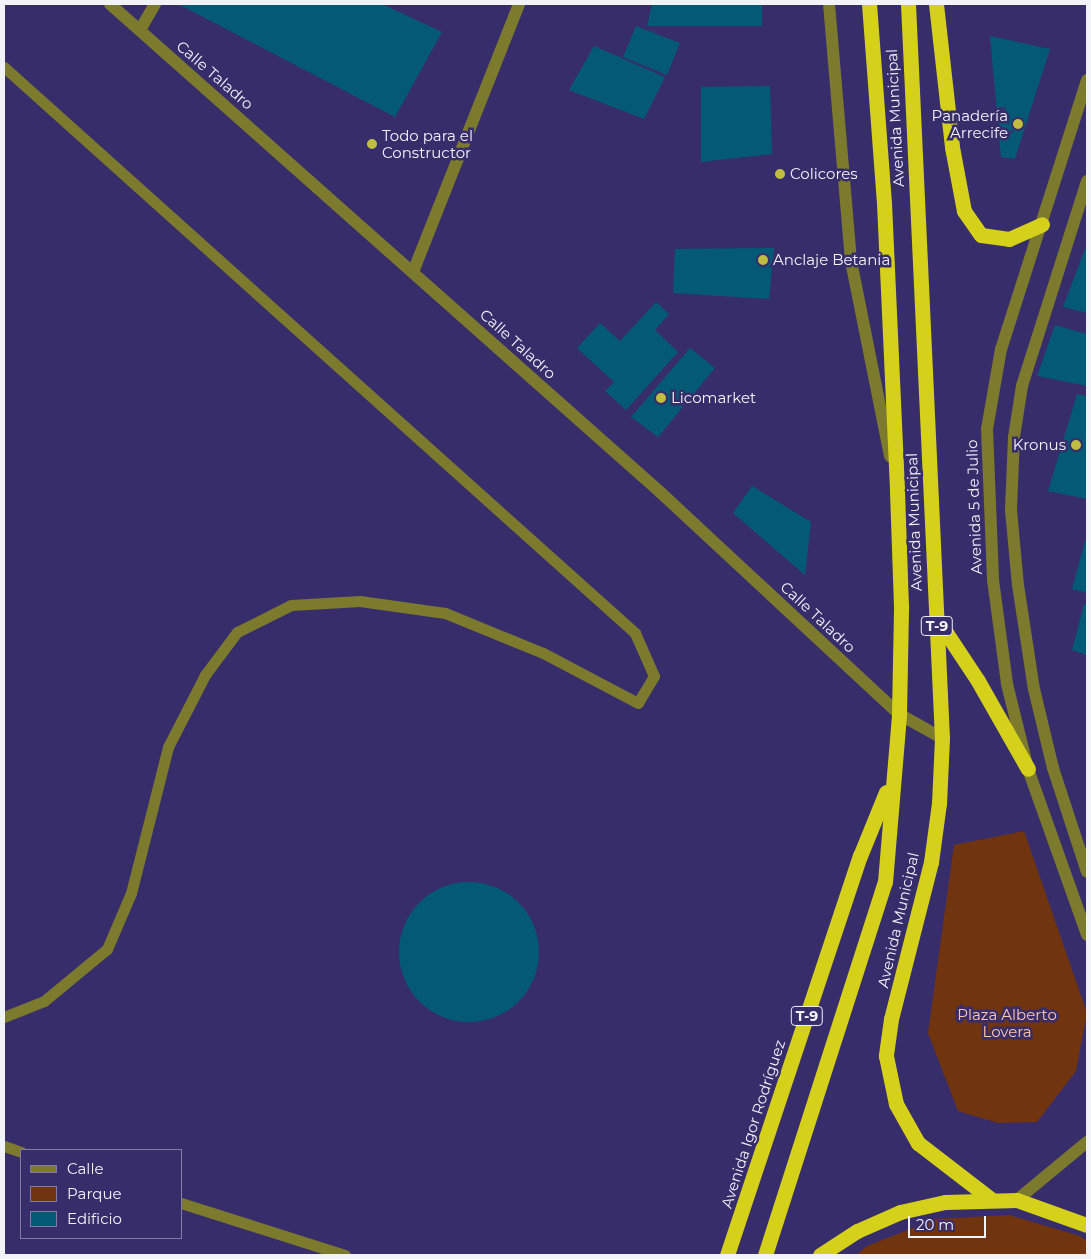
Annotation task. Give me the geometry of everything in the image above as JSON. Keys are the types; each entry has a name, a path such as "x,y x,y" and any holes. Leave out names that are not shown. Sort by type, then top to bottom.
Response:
{"highway":[{"name":"Avenida Municipal","path":"765,1255 885,882 892,779 899,714 901,606 897,489 884,203 868,4"},
{"name":"Avenida Municipal","path":"908,4 942,738 939,803 931,862 892,1019 886,1056 896,1104 918,1143 992,1200"},
{"path":"936,4 952,146 964,211 981,235 1009,239 1042,224"},
{"path":"937,618 978,681 1028,769"},
{"name":"Avenida Igor Rodríguez","path":"727,1255 857,865 892,779"},
{"path":"820,1255 857,1231 900,1212 945,1202 1017,1200 1087,1225"}],"street":[{"name":"Calle Taladro","path":"110,4 660,492 899,714 942,738"},
{"path":"140,30 155,4"},
{"path":"413,272 520,4"},
{"name":"Avenida Municipal","path":"829,4 851,261 897,489"},
{"name":"Avenida 5 de Julio","path":"1087,80 1001,349 987,429 993,580 1007,684 1028,769 1087,935"},
{"path":"1087,182 1022,386 1014,437 1011,510 1019,592 1034,689 1081,839 1087,872"},
{"path":"1017,1200 1087,1142"}],"lane":[{"path":"4,67 635,633 654,676 638,703 543,653 445,614 360,601 292,605 237,632 205,675 168,747 131,893 107,949 44,1001 4,1018"},
{"path":"4,1146 20,1152"},
{"path":"182,1203 346,1255"}],"green space":[{"name":"Plaza Alberto Lovera","path":"1024,831 1087,1013 1076,1071 1037,1122 998,1123 958,1111 928,1033 954,845"},
{"path":"1009,1215 1080,1236 1087,1241 1087,1255 856,1255 867,1246 936,1219"}],"building":[{"path":"178,4 382,4 442,32 395,117"},
{"path":"652,4 762,4 762,26 647,26"},
{"path":"636,26 680,43 667,75 623,57"},
{"path":"990,36 1050,49 1015,159 1001,157"},
{"path":"594,46 665,77 644,119 569,90"},
{"path":"770,86 772,154 701,162 701,87"},
{"path":"774,248 769,299 673,293 675,249"},
{"path":"1085,249 1087,250 1087,313 1063,307"},
{"path":"656,302 669,314 655,330 678,352 626,410 605,391 614,382 577,348 600,323 620,341"},
{"path":"1055,325 1087,334 1087,386 1037,376"},
{"path":"690,348 715,368 658,437 631,417"},
{"path":"1077,394 1087,396 1087,499 1048,491"},
{"path":"752,486 811,522 805,575 733,513"},
{"path":"1085,541 1087,541 1087,593 1072,589"},
{"path":"1084,604 1087,605 1087,655 1072,650"},
{"path":"469,882 483,883 496,887 508,893 519,902 528,913 534,925 538,938 538,966 534,979 528,991 519,1002 508,1011 496,1017 483,1021 469,1022 455,1021 442,1017 430,1011 419,1002 410,991 404,979 400,966 399,952 400,938 404,925 410,913 419,902 430,893 442,887 455,883"}],"place":[{"name":"Panadería Arrecife","path":"1018,124"},
{"name":"Todo para el Constructor","path":"372,144"},
{"name":"Colicores","path":"780,174"},
{"name":"Anclaje Betania","path":"763,260"},
{"name":"Licomarket","path":"661,398"},
{"name":"Kronus","path":"1076,445"}]}
